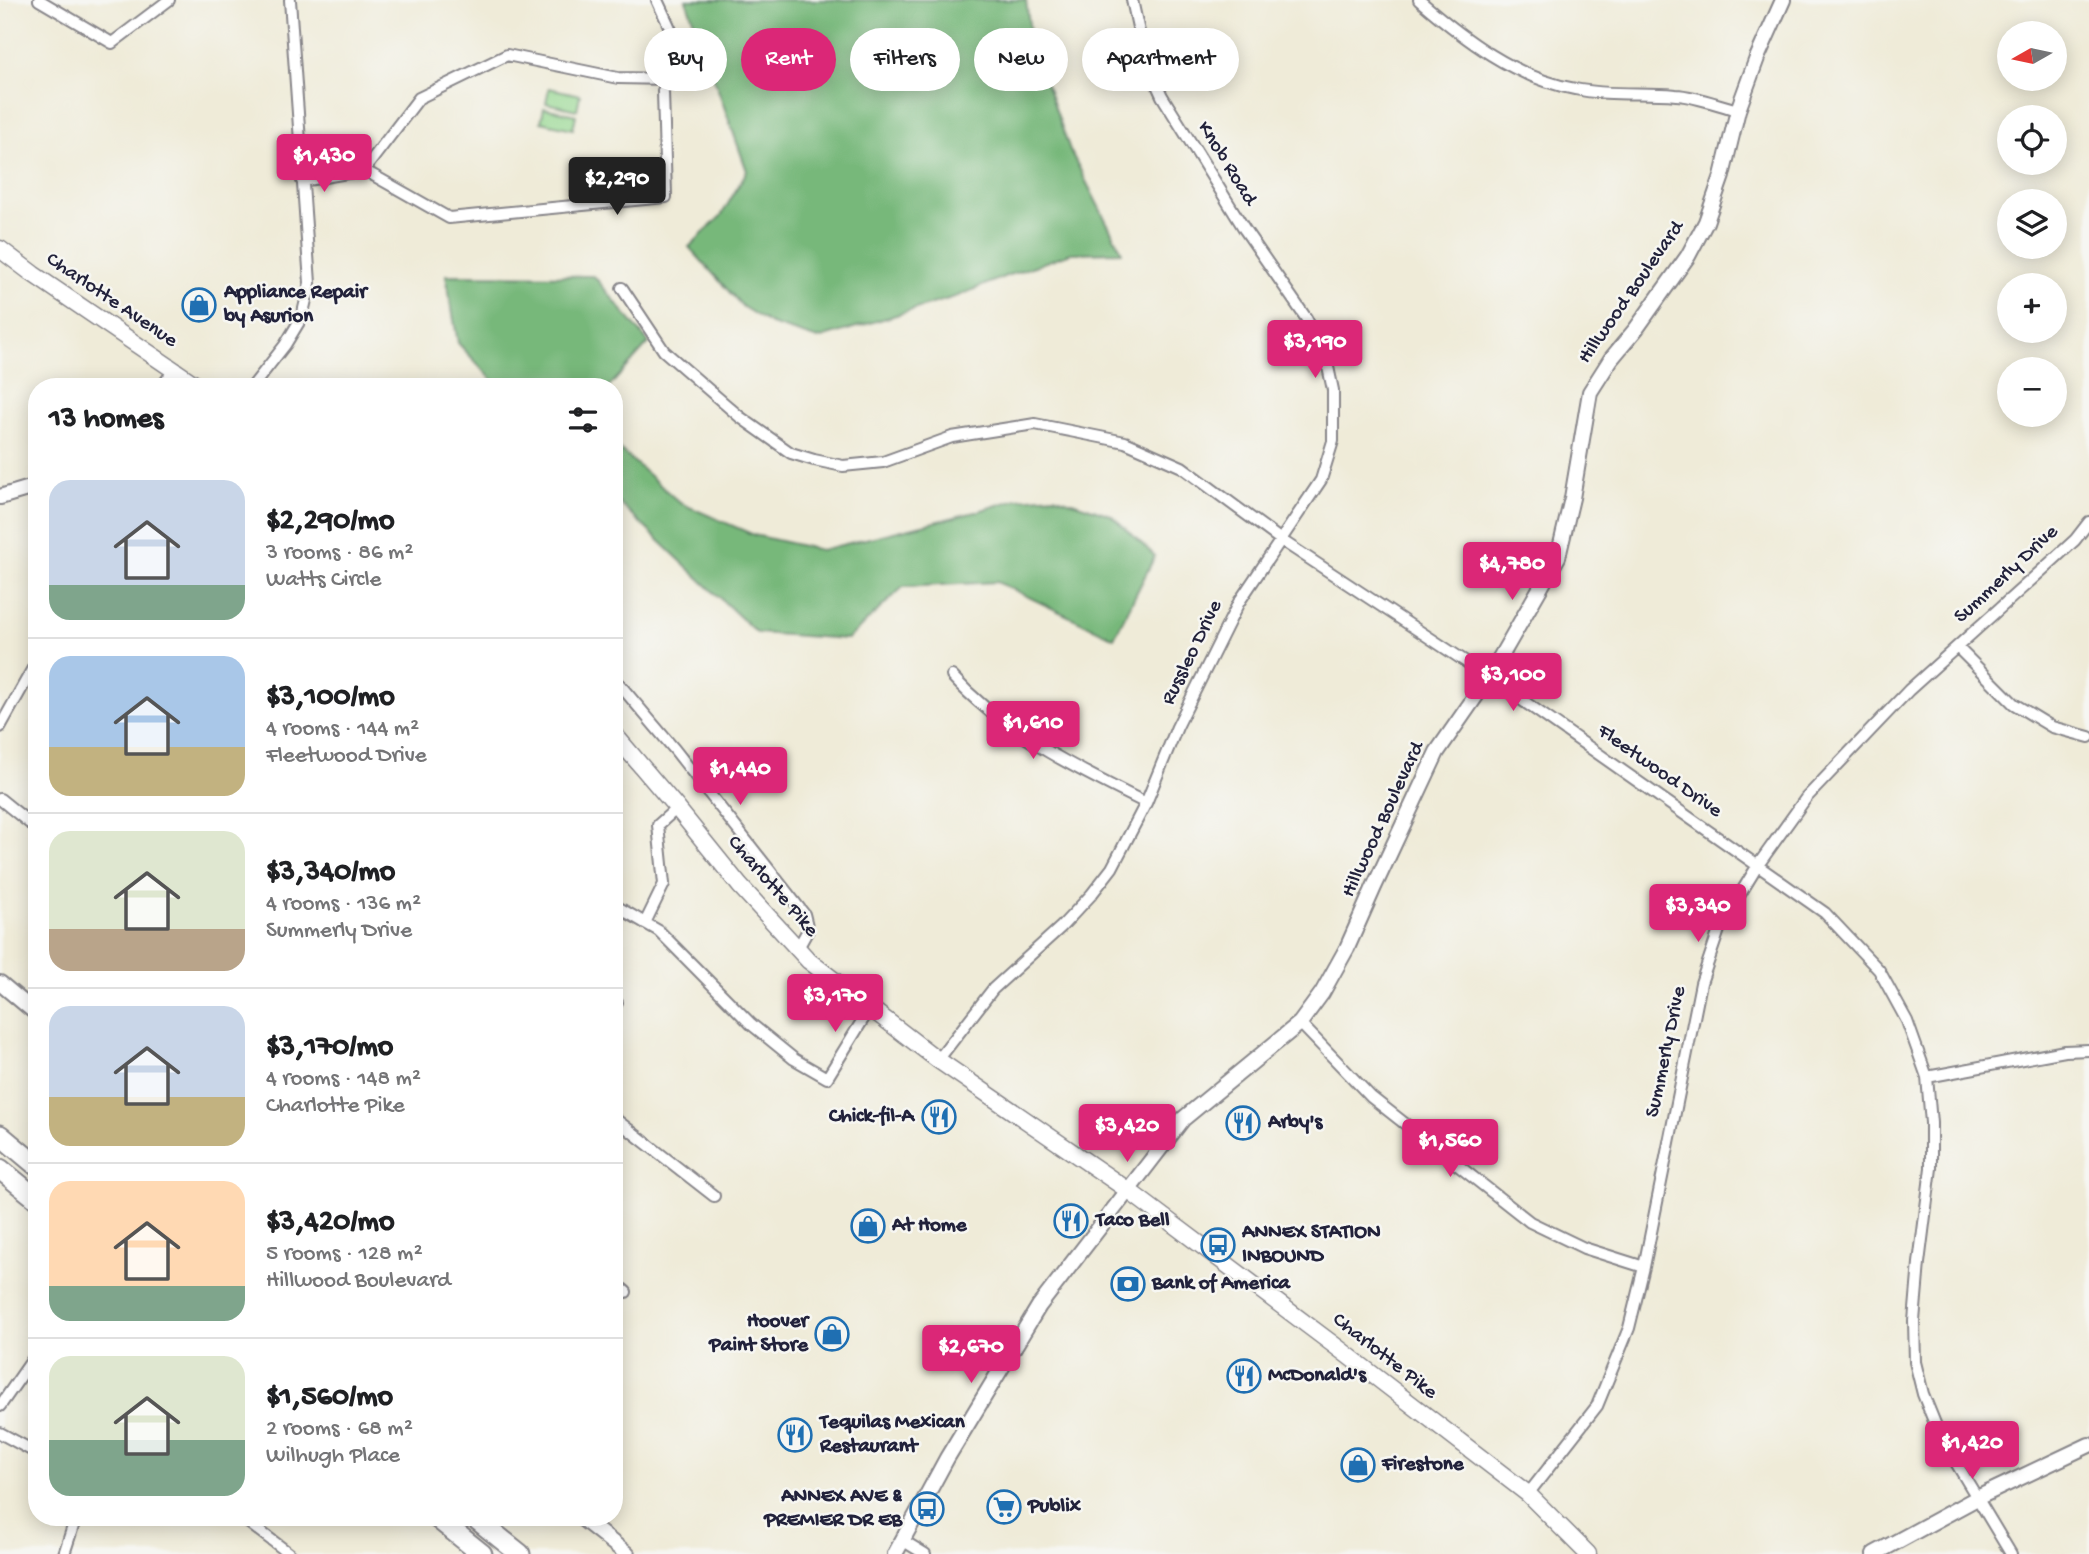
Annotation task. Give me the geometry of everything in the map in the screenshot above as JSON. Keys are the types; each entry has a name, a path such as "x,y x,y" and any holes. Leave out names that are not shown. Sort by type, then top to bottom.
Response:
{"highway":[{"path":"0,1135 28,1158"},
{"path":"0,1169 28,1192"},
{"path":"447,1526 482,1554"},
{"path":"485,1526 520,1554"}],"main road":[{"name":"Charlotte Avenue","path":"0,249 187,378"},
{"name":"Charlotte Pike","path":"623,745 740,886 809,961 938,1060 1129,1191 1318,1332 1528,1494 1588,1554"}],"street":[{"path":"39,0 112,43 169,0"},
{"path":"259,378 285,345 302,317 310,283 290,0"},
{"path":"657,0 670,28"},
{"name":"Knob Road","path":"1132,0 1142,48 1150,71 1179,126 1245,230"},
{"path":"1419,0 1479,48 1532,76 1575,89 1605,94 1679,95 1738,110"},
{"name":"Hillwood Boulevard","path":"895,1554 947,1458 1039,1306 1129,1191 1163,1142 1183,1119 1300,1023 1322,993 1348,948 1437,752 1489,677 1558,557 1572,498 1590,392 1693,246 1706,222 1722,176 1738,110 1757,58 1783,0"},
{"path":"363,170 419,98 506,55 618,78 644,79"},
{"path":"302,181 363,170 449,218 666,197 663,91"},
{"name":"Russleo Drive","path":"938,1060 993,989 1061,927 1112,868 1146,803 1177,727 1239,602 1321,480 1333,441 1333,390 1324,356 1306,318 1245,230"},
{"name":"Fleetwood Drive","path":"622,288 664,351 729,408 791,453 843,466 883,462 952,437 1035,424 1125,442 1182,467 1281,540 1489,677 1825,913 1879,970 1907,1021 1927,1077 1931,1168 1914,1321 1916,1362 1929,1412 1940,1436 2011,1554"},
{"path":"170,378 176,370"},
{"path":"0,497 28,489"},
{"name":"Summerly Drive","path":"1528,1494 1597,1406 1629,1328 1644,1267 1701,983 1720,927 1758,865 1806,798 1909,690 2075,540 2089,522"},
{"path":"1957,647 2014,704 2052,727 2089,737"},
{"path":"952,676 964,689 1024,737 1067,764 1146,803"},
{"path":"0,727 28,685"},
{"path":"623,689 675,750 804,914 808,930 797,948"},
{"path":"0,799 28,822"},
{"path":"645,923 664,884 658,825 677,808"},
{"path":"623,910 659,931 751,1024 794,1059 827,1078 870,1008"},
{"path":"0,983 28,1006"},
{"path":"1300,1023 1371,1097 1530,1222 1584,1248 1644,1267"},
{"path":"1927,1077 2065,1051 2089,1050"},
{"path":"623,1125 714,1196"},
{"path":"0,1406 28,1366"},
{"path":"0,1433 28,1448"},
{"path":"1874,1554 1977,1498 2089,1445"},
{"path":"64,1554 73,1526"},
{"path":"253,1526 290,1554"},
{"path":"591,1526 627,1554"},
{"path":"902,1540 925,1554"}],"green space":[{"path":"686,0 1026,0 1030,28 974,28 974,91 1049,91 1070,150 1122,252 1071,253 958,296 818,339 771,324 743,307 689,247 721,216 747,171 718,91 727,91 727,28 696,28"},
{"path":"549,88 580,95 577,110 546,103"},
{"path":"544,108 576,115 573,129 541,122"},
{"path":"446,275 594,276 649,343 617,378 491,378 458,343"},
{"path":"623,452 680,503 754,535 821,550 1017,499 1054,496 1111,515 1155,556 1114,638 997,582 903,587 848,639 757,633 623,506"}],"place":[{"name":"Appliance Repair by Asurion","path":"199,305"},
{"name":"Chick-fil-A","path":"939,1117"},
{"name":"Arby's","path":"1243,1123"},
{"name":"Taco Bell","path":"1071,1221"},
{"name":"At Home","path":"868,1226"},
{"name":"ANNEX STATION INBOUND","path":"1218,1245"},
{"name":"Bank of America","path":"1128,1284"},
{"name":"Hoover Paint Store","path":"832,1334"},
{"name":"McDonald's","path":"1244,1376"},
{"name":"Tequilas Mexican Restaurant","path":"795,1435"},
{"name":"Firestone","path":"1358,1465"},
{"name":"Publix","path":"1004,1507"},
{"name":"ANNEX AVE & PREMIER DR EB","path":"927,1509"}]}
